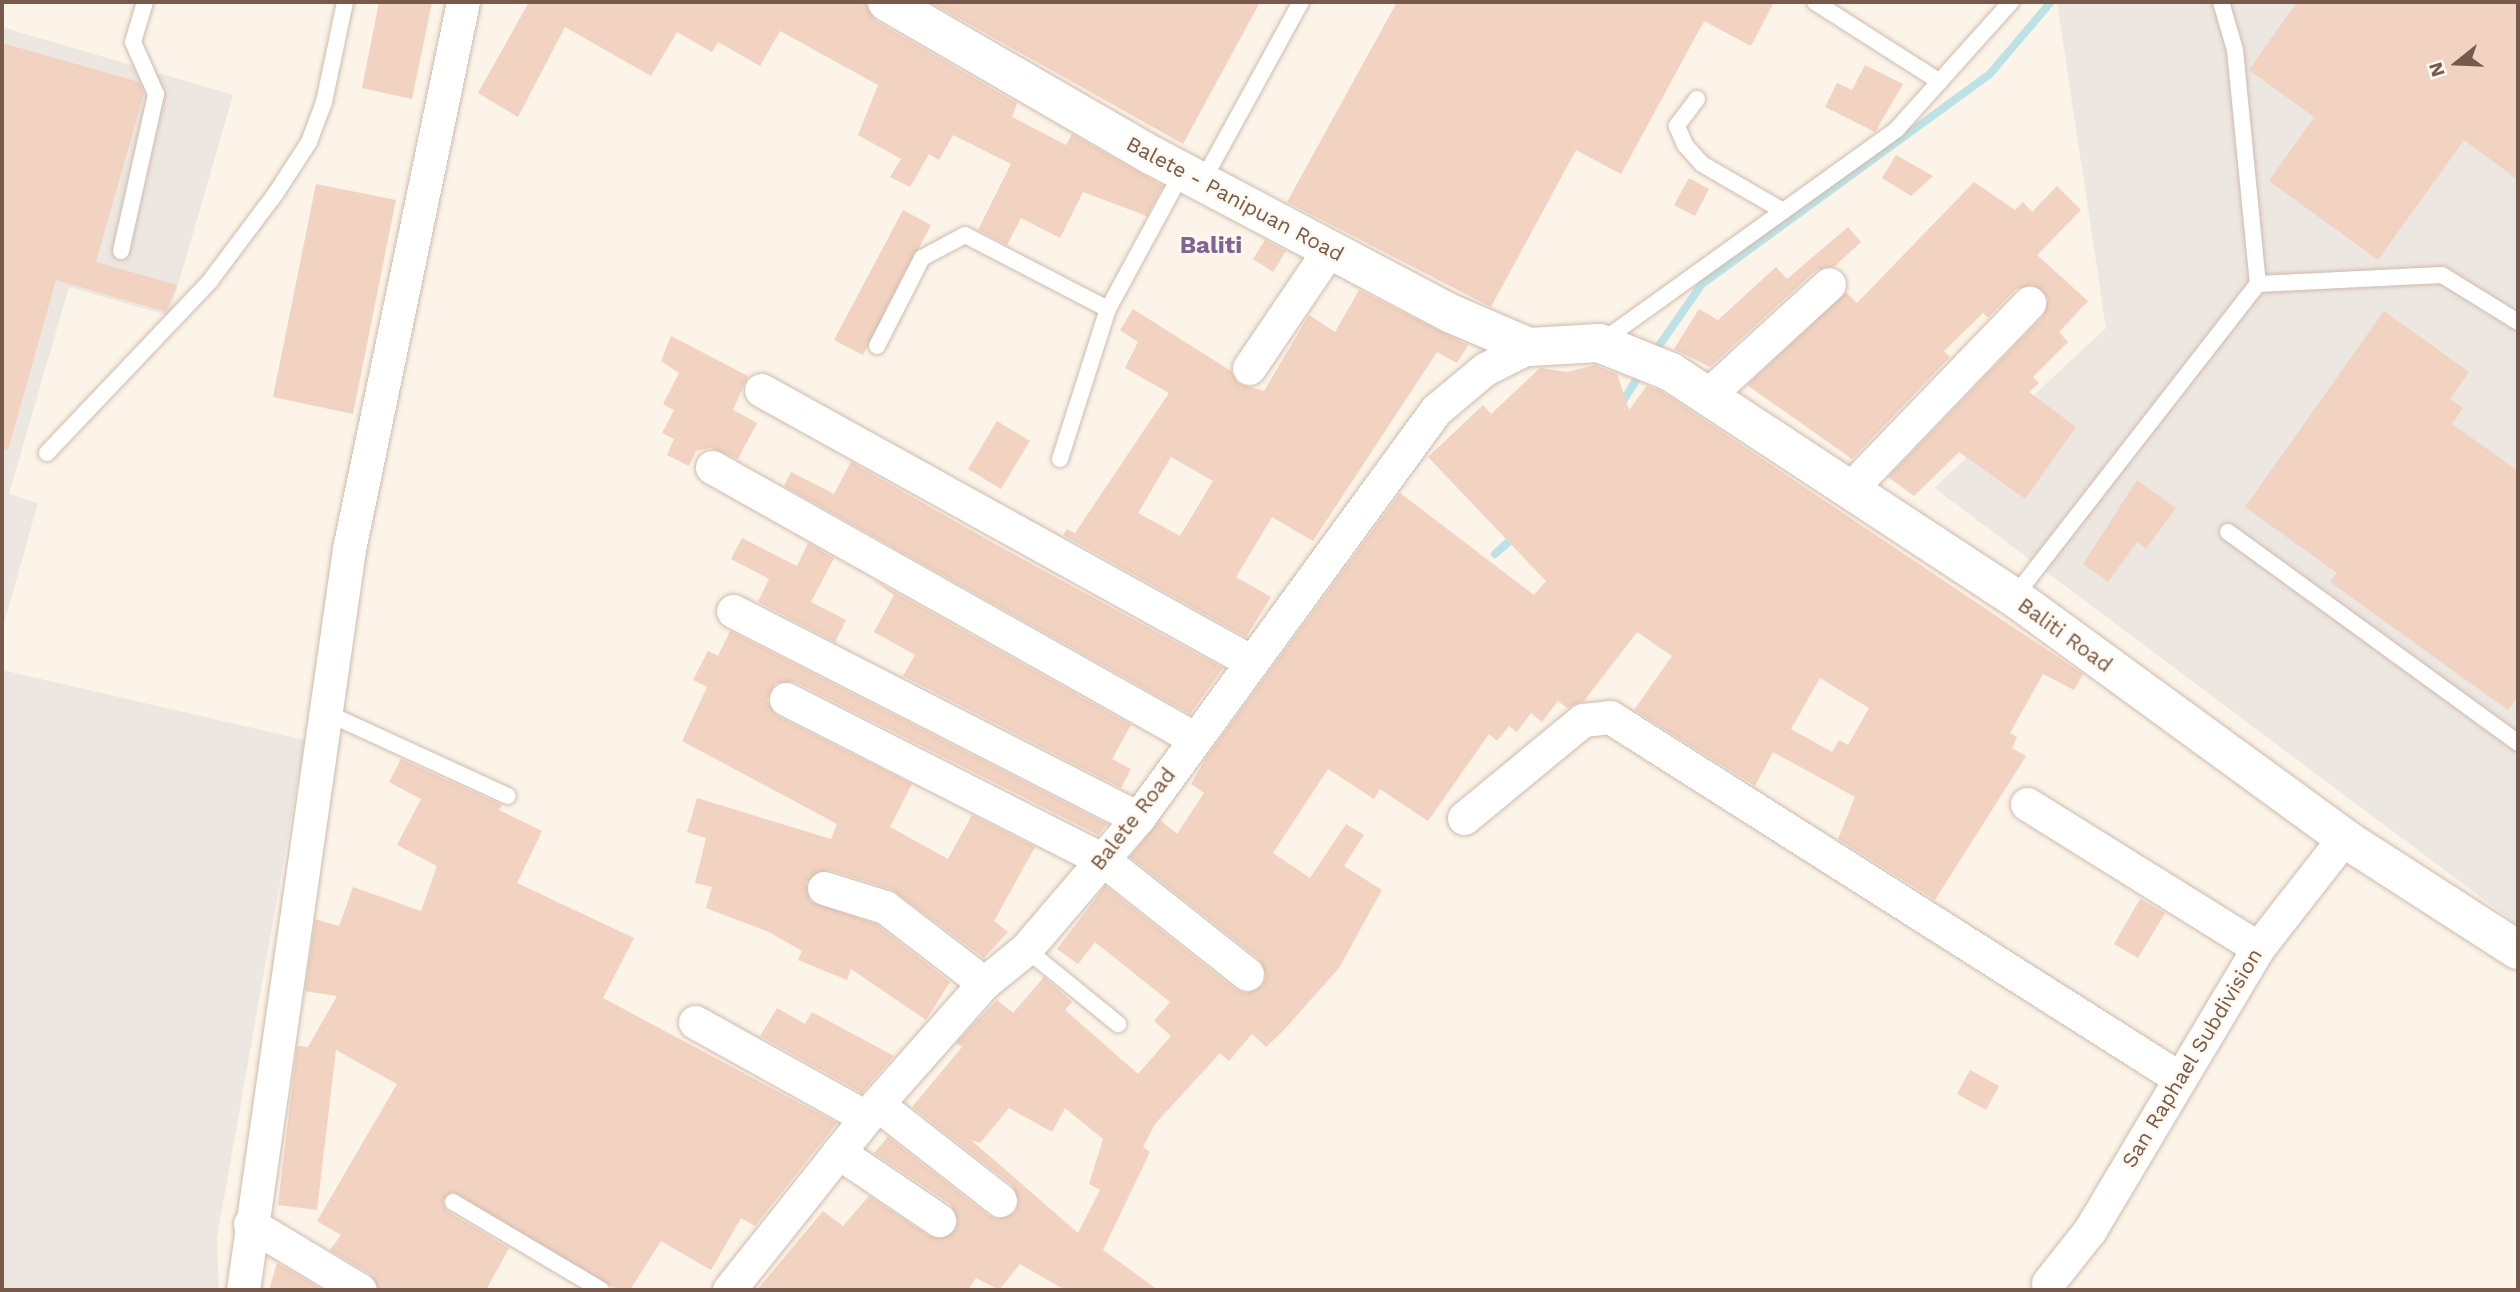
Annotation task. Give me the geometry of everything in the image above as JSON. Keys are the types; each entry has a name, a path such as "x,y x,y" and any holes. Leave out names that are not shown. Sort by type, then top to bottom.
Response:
{"main road":[{"name":"Balete - Panipuan Road","path":"887,2 1193,177 1329,250 1529,347 1610,346"},
{"name":"Baliti Road","path":"1610,346 1671,372 2014,597 2344,838 2518,950"}],"street":[{"path":"243,1290 250,1224 352,536 463,2"},
{"path":"1249,368 1329,250"},
{"path":"1708,395 1829,285"},
{"path":"1849,490 2029,303"},
{"name":"Balete Road","path":"729,1290 872,1111 984,983 1026,949 1138,818 1250,661 1436,410 1485,369 1529,347"},
{"path":"761,390 1250,661"},
{"path":"712,467 1194,738"},
{"path":"733,611 1138,818"},
{"path":"786,699 1102,859 1247,974"},
{"path":"1464,818 1583,720 1610,717 2176,1076"},
{"path":"2027,804 2258,948"},
{"name":"San Raphael Subdivision","path":"2048,1283 2090,1230 2176,1076 2258,948 2344,838"},
{"path":"824,888 886,906 984,983"},
{"path":"695,1022 872,1111 1000,1200"},
{"path":"838,1152 939,1220"},
{"path":"250,1224 360,1290"}],"lane":[{"path":"121,251 156,94 133,42 145,2"},
{"path":"47,453 210,281 276,193 320,112 345,2"},
{"path":"1060,459 1108,309 1301,2"},
{"path":"1815,2 1940,82"},
{"path":"1610,346 1783,211 1897,129 2011,2"},
{"path":"2014,597 2258,284 2235,50 2221,2"},
{"path":"1697,99 1676,126 1685,145 1702,164 1783,211"},
{"path":"877,346 922,258 964,235 1108,309"},
{"path":"2258,284 2442,275 2518,322"},
{"path":"2228,532 2518,743"},
{"path":"325,712 508,796"},
{"path":"1026,949 1118,1024"},
{"path":"453,1202 601,1290"}],"shaded area":[{"path":"2057,2 2518,2 2518,925 1934,488 2106,328"},
{"path":"2,27 233,95 169,316 69,287 9,494 38,503 2,631"},
{"path":"2,670 305,740 217,1238 219,1290 2,1290"}],"building":[{"path":"379,2 432,2 412,99 362,88"},
{"path":"529,2 865,2 876,21 1017,103 1012,117 1066,145 1072,134 1163,186 1147,216 1083,192 1060,238 1021,218 1007,245 978,230 1011,164 953,135 939,160 929,154 910,187 890,177 901,159 858,135 878,85 780,31 760,66 718,42 712,52 677,32 651,76 565,27 518,117 478,93"},
{"path":"930,2 1260,2 1183,144"},
{"path":"1397,2 1774,2 1751,46 1704,21 1621,174 1576,150 1491,307 1287,202"},
{"path":"2297,2 2518,2 2518,180 2464,140 2378,260 2269,181 2314,117 2249,70"},
{"path":"2,43 139,82 144,93 96,262 177,285 166,312 56,280 8,450 2,449"},
{"path":"1865,65 1903,84 1875,132 1825,107 1837,83 1852,90"},
{"path":"1896,155 1933,176 1911,196 1882,178"},
{"path":"1689,178 1709,189 1695,216 1674,205"},
{"path":"1974,182 2015,210 2023,202 2032,212 2057,186 2081,210 2037,255 2088,301 2059,332 2068,342 2033,377 2039,383 2029,392 2076,427 2025,499 1959,452 1914,496 1888,477 2043,316 2048,298 2034,285 2016,289 1988,318 1983,313 1944,351 1950,357 1852,459 1747,385 1846,292 1857,303"},
{"path":"316,184 396,200 353,414 273,397"},
{"path":"903,210 931,225 863,355 834,340"},
{"path":"1848,227 1861,242 1835,266 1816,270 1710,367 1674,349 1699,309 1718,320 1776,267 1787,279"},
{"path":"1265,240 1286,251 1273,272 1253,259"},
{"path":"1359,290 1468,345 1457,363 1437,352 1313,541 1272,517 1236,577 1271,597 1246,637 1063,535 1067,529 1075,533 1169,393 1125,368 1138,342 1120,330 1133,309 1231,371 1239,384 1264,391 1309,315 1335,332","holes":["1171,457 1213,481 1180,536 1138,513"]},
{"path":"2384,311 2469,372 2450,399 2463,408 2452,424 2518,471 2518,697 2508,710 2330,582 2337,573 2245,507"},
{"path":"671,336 748,376 733,410 757,423 738,459 711,448 696,451 689,466 667,455 674,439 662,433 674,410 663,404 679,373 661,361"},
{"path":"1595,365 1617,374 1629,410 1647,386 1661,391 2083,674 2074,690 2043,674 2010,733 2017,737 2012,748 2026,756 1935,900 1838,839 1855,797 1773,752 1755,786 1634,710 1672,656 1637,632 1584,701 1567,708 1558,701 1542,722 1531,713 1517,732 1509,726 1497,741 1489,734 1428,821 1380,789 1374,799 1328,769 1273,853 1310,878 1346,824 1364,835 1344,866 1382,890 1339,968 1283,1031 1266,1047 1252,1034 1229,1061 1220,1053 1155,1124 1143,1147 1150,1152 1103,1250 1158,1290 1065,1290 1020,1264 999,1290 976,1278 968,1290 757,1290 823,1211 843,1226 869,1196 929,1236 955,1231 958,1221 950,1204 874,1153 888,1137 988,1215 998,1219 1015,1212 1019,1202 1012,1185 912,1107 962,1047 956,1043 997,1000 1013,1013 1044,977 1072,1002 1065,1010 1138,1074 1171,1036 1154,1021 1170,1002 1095,942 1078,964 1057,949 1105,886 1235,989 1245,993 1262,986 1266,976 1259,959 1130,857 1160,820 1177,834 1204,793 1191,784 1207,756 1400,493 1534,595 1546,581 1428,457 1483,405 1491,414 1540,368 1567,372","holes":["1820,678 1869,708 1848,745 1839,740 1832,752 1791,729","1009,1108 1052,1132 1065,1108 1103,1139 1089,1184 1100,1190 1078,1233 971,1140 980,1143"]},
{"path":"997,421 1030,441 1001,489 968,469"},
{"path":"851,462 1223,668 1190,714 784,486 791,472 834,494"},
{"path":"2137,480 2176,508 2146,549 2137,542 2108,582 2083,564"},
{"path":"742,538 797,566 808,543 834,558 811,602 846,620 835,642 758,602 769,579 731,559"},
{"path":"873,580 1131,725 1112,759 1131,769 1121,788 903,676 915,655 874,632 894,595"},
{"path":"730,631 1107,824 1098,835 795,682 775,683 767,701 777,716 912,784 890,827 948,859 972,815 1035,847 994,921 1008,932 984,958 891,889 829,870 806,882 810,901 876,924 950,982 926,1020 851,969 847,980 798,960 802,951 769,932 706,908 712,887 695,883 706,838 687,832 697,798 831,839 837,824 682,741 707,687 693,680 708,651 718,656"},
{"path":"401,759 502,805 499,810 542,831 517,883 634,938 603,998 837,1123 755,1226 741,1218 711,1270 661,1241 630,1290 618,1290 452,1192 443,1201 447,1211 509,1248 486,1290 379,1290 370,1274 330,1250 341,1235 317,1221 397,1084 336,1050 317,1210 278,1205 297,1046 308,1047 337,996 305,991 315,919 339,926 353,887 421,911 437,866 397,845 421,799 389,782"},
{"path":"2140,899 2165,913 2138,958 2114,944"},
{"path":"777,1008 805,1024 812,1012 894,1056 862,1093 760,1036"},
{"path":"1970,1070 1999,1086 1986,1110 1957,1094"},
{"path":"277,1263 323,1290 269,1290"}],"waterway":[{"path":"1654,353 1702,284 1989,75 2051,2"},
{"path":"1620,406 1641,373"},
{"path":"1495,554 1516,535"}],"district":[{"name":"Baliti","path":"1211,246"}]}
